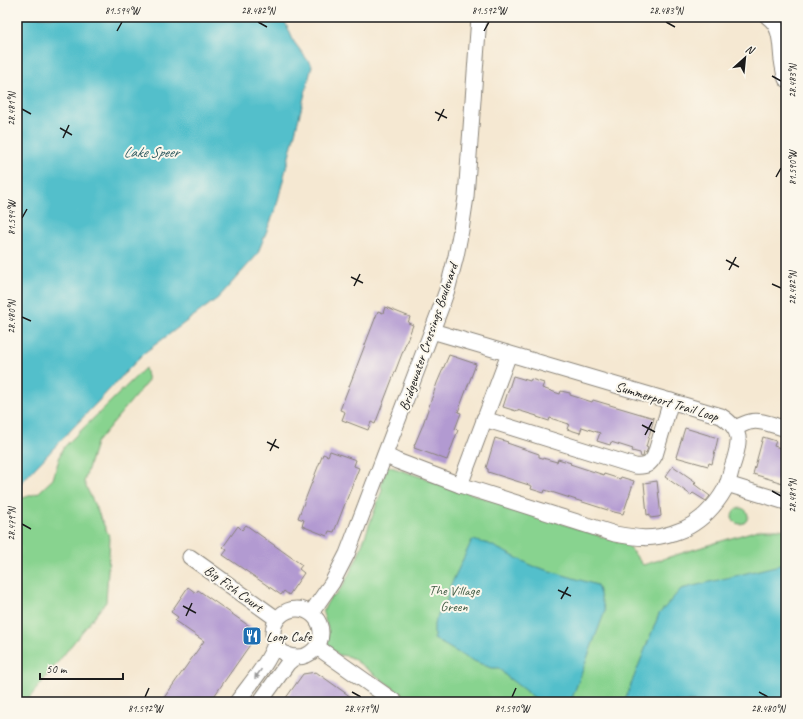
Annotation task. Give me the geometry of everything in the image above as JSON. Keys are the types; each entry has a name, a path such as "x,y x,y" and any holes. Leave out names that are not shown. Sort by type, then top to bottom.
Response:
{"street":[{"name":"Bridgewater Crossings Boulevard","path":"311,613 332,583 347,554 448,287 456,256 466,197 479,17"},
{"path":"768,17 775,24 779,34 782,62 786,79"},
{"name":"Summerport Trail Loop","path":"385,455 460,485 615,534 633,538 665,536 680,531 705,514 715,503 727,484 738,447 738,438 730,422 721,416 432,331"},
{"path":"460,485 509,354"},
{"path":"484,419 642,467 652,461 655,455 671,401"},
{"path":"734,428 756,421 786,429"},
{"path":"727,484 786,502"},
{"name":"Big Fish Court","path":"190,557 277,619"},
{"path":"293,609 306,610 311,613 316,618 321,629 320,641 317,647 308,655 302,657 289,656 275,644 273,637 274,624 282,614 293,609"},
{"path":"238,702 266,662 275,644"},
{"path":"317,647 395,702"},
{"path":"260,702 288,663 296,657"}],"green space":[{"path":"145,368 148,381 96,443 84,482 110,538 106,602 26,702 17,702 17,500 38,493 53,479 62,449"},
{"name":"The Village Green","path":"388,466 627,544 643,565 761,529 786,530 786,702 405,702 401,699 396,690 352,658 339,655 331,648 328,644 328,629 323,613 330,598 336,595 345,582 358,556 382,490 381,484"},
{"path":"740,508 746,510 748,516 746,522 740,524 734,522 732,516 734,510"}],"water":[{"name":"Lake Speer","path":"17,17 283,17 294,42 312,66 276,208 257,255 218,298 144,353 17,487"},
{"path":"472,540 489,544 533,566 597,585 605,611 571,701 540,702 506,676 499,668 491,668 469,659 434,639 434,624 447,600 449,589"},
{"path":"784,564 786,565 786,702 624,702 659,614 681,589"}],"building":[{"path":"385,307 410,317 408,323 413,325 375,424 371,422 368,430 342,420 345,412 340,410 378,311 383,313"},
{"path":"449,355 476,364 458,412 461,413 455,429 458,430 447,460 414,448 414,446"},
{"path":"513,376 544,383 542,388 560,394 561,391 570,393 570,395 592,402 593,400 654,418 646,447 648,448 646,453 644,452 643,457 641,457 640,453 632,451 633,449 611,442 610,445 597,441 600,433 582,427 580,433 567,429 569,424 550,418 549,421 537,416 503,407"},
{"path":"685,428 718,438 712,464 709,463 708,466 676,457"},
{"path":"763,437 776,441 774,446 786,450 786,484 753,474"},
{"path":"495,438 539,454 539,457 557,462 558,459 604,475 620,479 621,477 634,481 623,514 545,490 544,493 531,489 532,486 488,472 488,469 486,468"},
{"path":"330,451 356,460 354,466 359,468 334,532 329,531 327,536 302,526 304,520 298,518 323,454 328,456"},
{"path":"673,466 696,482 694,484 710,496 706,501 693,493 691,495 665,477"},
{"path":"657,481 661,516 650,518 650,514 647,515 644,483"},
{"path":"246,525 302,565 299,569 304,573 289,595 284,591 281,595 223,555 227,550 223,547 238,526 242,530"},
{"path":"188,587 196,593 198,590 252,628 254,639 210,702 161,702 204,641 175,621 178,617 171,612"},
{"path":"316,672 358,702 283,702 303,674"}],"place":[{"name":"Loop Cafe","path":"252,636"}]}
